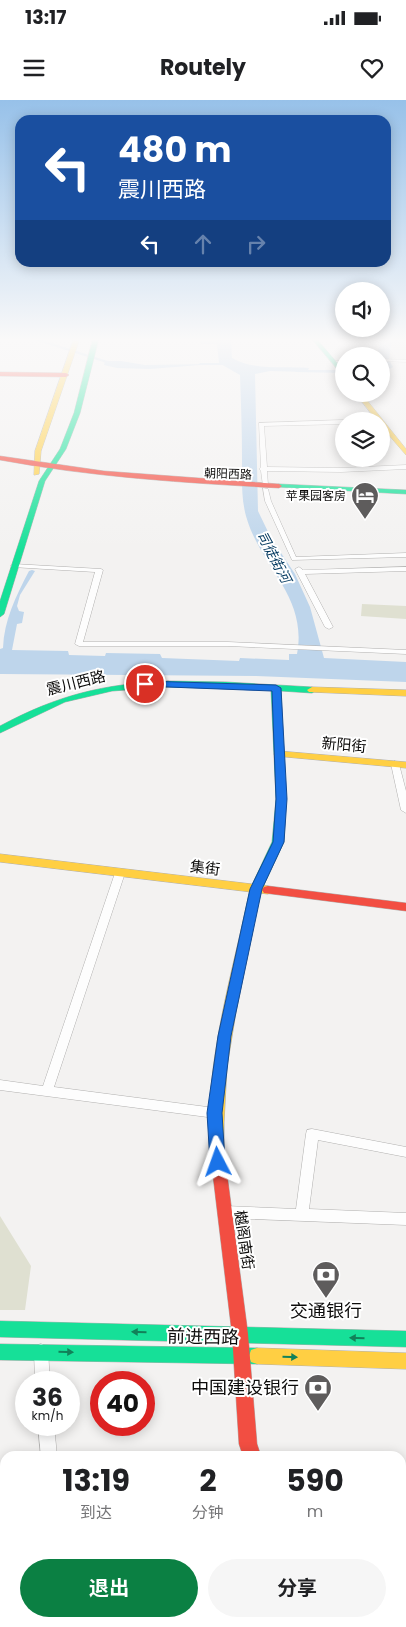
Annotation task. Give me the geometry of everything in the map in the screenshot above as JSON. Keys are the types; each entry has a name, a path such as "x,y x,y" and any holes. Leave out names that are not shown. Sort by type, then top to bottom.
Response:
{"main road":[{"path":"0,584 4,566 36,478 35,468 38,451 53,409"},
{"path":"0,614 42,481 52,470 68,442 77,409"},
{"path":"390,433 406,453"},
{"path":"1,460 38,451"},
{"name":"朝阳西路","path":"1,460 52,470 242,486 406,496"},
{"name":"朝阳西路","path":"262,487 406,492"},
{"name":"震川西路","path":"0,730 52,703 89,692 145,684 406,693"},
{"name":"樾阁南街","path":"250,1451 248,1444 240,1334 218,1162 215,1113 224,1036 256,889 278,842 281,799 276,688"},
{"path":"0,717 17,720"},
{"name":"新阳街","path":"279,754 400,764"},
{"name":"集街","path":"0,858 406,907"},
{"name":"前进西路","path":"0,1329 406,1339"},
{"name":"前进西路","path":"0,1352 242,1355 406,1361"}],"street":[{"path":"329,627 294,559 262,487 261,424 335,422"},
{"path":"262,469 340,470 406,467"},
{"path":"294,559 406,555"},
{"path":"14,566 99,570 80,644 288,646 406,652"},
{"path":"301,572 406,568"},
{"path":"400,764 406,810"},
{"path":"47,1091 120,873"},
{"path":"0,1085 215,1113"},
{"path":"302,1215 312,1134 406,1152"},
{"path":"225,1212 406,1219"},
{"path":"39,1330 42,1371"},
{"path":"47,1436 49,1451"}],"shaded area":[{"path":"362,604 406,606 406,619 361,616"},
{"path":"0,1216 31,1266 25,1310 0,1310"}],"water":[{"name":"司徒街河","path":"241,409 256,409 258,511 271,538 295,574 310,607 324,658 406,662 406,682 256,676 0,674 0,649 3,648 8,618 24,580 29,571 32,570 35,571 20,595 17,606 19,611 24,612 22,623 17,624 12,650 68,651 69,655 105,656 106,653 160,654 162,658 239,661 240,658 289,660 289,654 297,654 299,634 296,615 281,582 261,551 244,509"}],"traffic: fast":[{"path":"0,614 42,481 63,449 78,409"},
{"path":"279,486 406,492"},
{"path":"0,730 62,700 112,688 140,685 197,684 312,690"},
{"path":"247,930 256,889 278,842 281,799 276,688"},
{"path":"0,1329 406,1339"},
{"path":"0,1352 257,1356"}],"traffic: slow":[{"path":"36,474 38,451 52,409"},
{"path":"371,409 406,453"},
{"path":"312,690 406,693"},
{"path":"279,754 406,765"},
{"path":"0,858 268,890"},
{"path":"217,1151 216,1122 221,1067 229,1012 247,930"},
{"path":"257,1356 406,1361"}],"traffic: jam":[{"path":"0,458 104,473 174,480 279,486"},
{"path":"268,890 406,907"},
{"path":"217,1151 240,1334 248,1444 250,1451"}],"place":[{"name":"苹果园客房","path":"365,520"},
{"name":"交通银行","path":"326,1299"},
{"name":"中国建设银行","path":"318,1412"}],"route":[{"path":"145,684 276,688 281,799 278,842 256,889 224,1036 215,1113 218,1162"}]}
